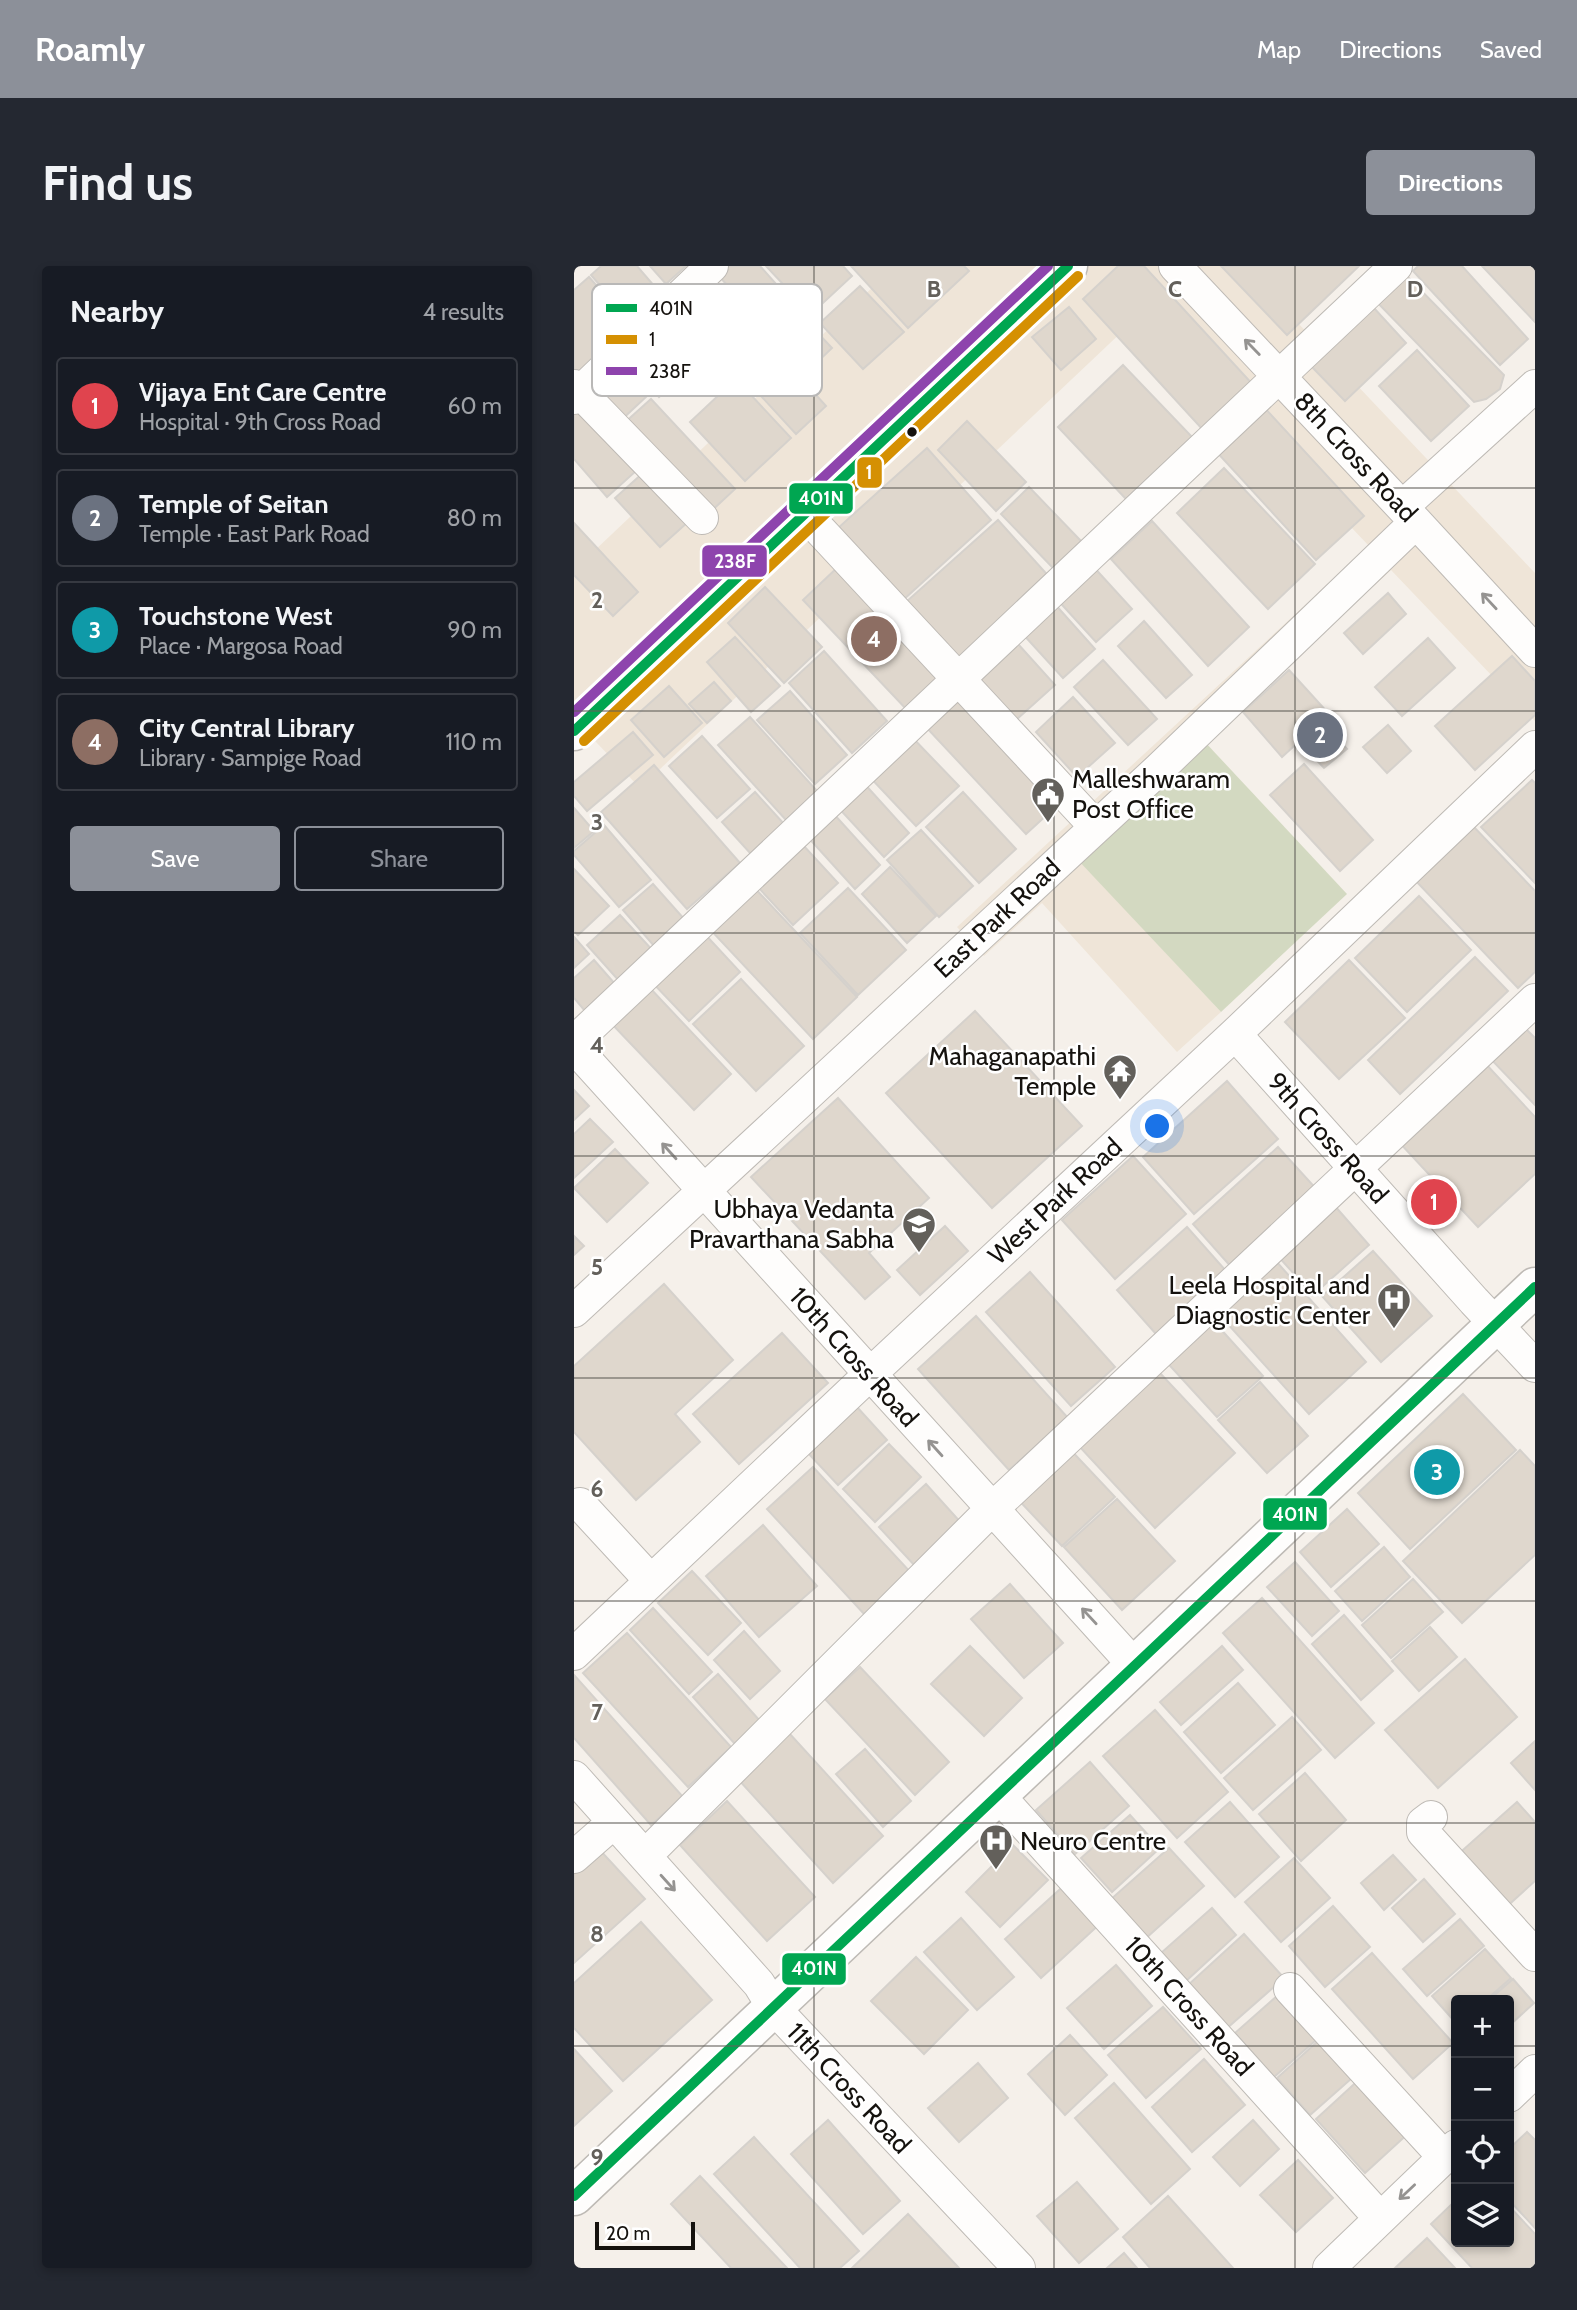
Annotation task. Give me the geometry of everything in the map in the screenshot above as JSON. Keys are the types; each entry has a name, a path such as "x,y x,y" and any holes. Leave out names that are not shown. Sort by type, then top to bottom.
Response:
{"main road":[{"path":"574,731 1068,266"},
{"path":"574,2196 1535,1287"}],"street":[{"path":"693,284 712,266"},
{"name":"8th Cross Road","path":"1175,266 1535,651"},
{"path":"574,1045 1396,266"},
{"path":"592,377 576,392 702,518"},
{"name":"East Park Road","path":"574,1311 1096,827 1535,386"},
{"path":"805,514 1096,827"},
{"name":"West Park Road","path":"574,1654 1235,1034 1535,747"},
{"path":"645,1856 991,1510 1535,1000"},
{"name":"9th Cross Road","path":"1235,1034 1535,1366"},
{"name":"10th Cross Road","path":"574,1045 869,1375 1135,1666"},
{"path":"580,1504 651,1581"},
{"name":"11th Cross Road","path":"574,1777 759,1984 773,2007 1019,2268"},
{"name":"10th Cross Road","path":"998,1795 1380,2218"},
{"path":"1431,1817 1423,1823 1423,1832 1535,1955"},
{"path":"574,1857 614,1822"},
{"path":"1290,1989 1450,2151 1329,2268"},
{"path":"1514,2091 1535,2071"}],"shaded area":[{"path":"895,266 1244,266 1535,573 1535,721 1391,570 1078,859 1221,1012 1177,1052 1042,903 984,956 957,927 1369,546 1145,310 640,788 574,719 574,570 758,396 822,396 822,335"}],"green space":[{"path":"1204,741 1347,894 1221,1012 1077,859"}],"building":[{"path":"601,266 637,266 652,284 599,284 591,275"},
{"path":"650,266 686,266 666,284"},
{"path":"728,266 760,266 776,284 726,284 718,275"},
{"path":"766,266 843,266 852,276 822,304 822,284 783,284"},
{"path":"851,266 964,266 969,271 908,328"},
{"path":"1118,266 1144,266 1255,387 1205,432 1083,299"},
{"path":"1221,266 1359,266 1287,335"},
{"path":"1418,266 1462,266 1528,339 1500,365 1413,271"},
{"path":"1482,266 1535,266 1535,322"},
{"path":"1401,270 1504,375 1500,389 1486,399 1474,402 1372,297"},
{"path":"589,277 595,284 592,284 592,360 574,376 574,290"},
{"path":"860,286 904,332 863,369 822,325 822,321"},
{"path":"1069,307 1096,339 1061,370 1032,337"},
{"path":"1373,307 1406,343 1345,401 1311,366"},
{"path":"822,337 832,348 822,358"},
{"path":"1417,350 1469,406 1431,441 1379,386"},
{"path":"1123,365 1192,437 1126,499 1058,427"},
{"path":"592,386 592,396 647,396 617,424 587,391"},
{"path":"718,396 752,396 791,438 745,481 690,422"},
{"path":"761,396 817,396 826,406 796,434"},
{"path":"651,399 735,489 706,516 622,425"},
{"path":"1262,405 1364,516 1316,560 1214,449"},
{"path":"574,408 637,470 607,497 574,459"},
{"path":"967,421 1026,482 996,511 938,450"},
{"path":"927,448 991,520 902,601 837,529"},
{"path":"1224,468 1315,564 1268,609 1177,513"},
{"path":"643,473 688,522 660,547 615,498"},
{"path":"1029,487 1082,542 1054,569 1001,514"},
{"path":"998,520 1052,580 960,662 906,602"},
{"path":"1152,521 1249,627 1208,666 1111,559"},
{"path":"574,523 638,592 613,616 574,575"},
{"path":"1090,563 1132,609 1096,642 1054,596"},
{"path":"839,566 945,678 909,712 803,600"},
{"path":"765,587 822,647 784,683 728,623"},
{"path":"1388,593 1406,614 1363,654 1344,633"},
{"path":"1053,602 1095,649 1063,678 1021,632"},
{"path":"1144,621 1192,675 1166,698 1118,646"},
{"path":"735,637 780,686 751,712 707,662"},
{"path":"1428,638 1455,668 1402,716 1375,687"},
{"path":"1018,644 1055,685 1017,719 980,679"},
{"path":"824,651 887,721 852,753 789,683"},
{"path":"1512,656 1535,681 1535,715 1475,770 1435,726"},
{"path":"1103,660 1157,719 1128,745 1074,687"},
{"path":"1289,670 1329,714 1282,757 1243,712"},
{"path":"714,682 731,701 707,723 689,704"},
{"path":"669,686 702,723 664,757 631,720"},
{"path":"790,691 847,755 815,784 757,720"},
{"path":"962,694 1062,801 1026,834 926,727"},
{"path":"1073,697 1115,743 1077,777 1036,732"},
{"path":"750,717 817,791 786,820 718,745"},
{"path":"1388,725 1411,751 1387,773 1363,747"},
{"path":"1328,728 1347,749 1324,768 1305,748"},
{"path":"633,732 653,755 587,811 574,796 574,782"},
{"path":"908,733 959,786 916,826 866,773"},
{"path":"702,736 750,789 717,818 669,766"},
{"path":"1304,764 1373,840 1340,871 1270,795"},
{"path":"654,765 740,863 687,909 601,812"},
{"path":"861,780 909,833 884,857 835,804"},
{"path":"1532,780 1535,783 1535,883 1481,827"},
{"path":"755,792 784,824 751,854 722,822"},
{"path":"963,792 1016,849 979,883 926,827"},
{"path":"574,808 594,831 574,848"},
{"path":"832,812 880,865 855,889 806,835"},
{"path":"604,825 651,880 619,907 574,855 574,851"},
{"path":"1472,825 1535,891 1535,972 1518,988 1415,880"},
{"path":"921,830 973,886 939,917 887,860"},
{"path":"802,844 838,883 793,925 757,886"},
{"path":"890,867 936,916 907,943 862,894"},
{"path":"574,869 609,906 578,935 574,931"},
{"path":"750,883 857,997 813,1039 706,925"},
{"path":"653,884 685,920 655,947 623,910"},
{"path":"848,888 906,950 858,995 800,933"},
{"path":"1419,896 1471,950 1407,1012 1355,958"},
{"path":"620,915 655,953 621,983 587,945"},
{"path":"702,931 740,972 689,1021 650,980"},
{"path":"574,937 589,954 574,968"},
{"path":"1475,957 1508,991 1400,1094 1368,1060"},
{"path":"594,960 615,984 585,1011 574,998 574,978"},
{"path":"1349,960 1405,1018 1339,1079 1285,1022"},
{"path":"741,979 804,1046 756,1091 693,1024"},
{"path":"649,987 731,1074 694,1110 611,1023"},
{"path":"975,1011 1082,1126 992,1208 886,1093"},
{"path":"1520,1023 1535,1038 1535,1105 1487,1055"},
{"path":"1484,1062 1535,1117 1535,1174 1478,1227 1398,1141"},
{"path":"1227,1081 1278,1139 1194,1214 1143,1157"},
{"path":"574,1090 589,1106 574,1120"},
{"path":"838,1098 929,1198 869,1253 890,1277 865,1299 751,1177"},
{"path":"590,1119 613,1142 574,1178 574,1134"},
{"path":"1278,1147 1319,1192 1233,1269 1193,1224"},
{"path":"615,1149 648,1183 607,1222 574,1188"},
{"path":"1133,1156 1186,1214 1115,1279 1062,1220"},
{"path":"1334,1205 1369,1245 1313,1295 1277,1255"},
{"path":"945,1226 968,1251 920,1295 897,1270"},
{"path":"1187,1227 1226,1271 1156,1334 1117,1290"},
{"path":"574,1236 584,1246 574,1255"},
{"path":"1373,1251 1432,1316 1381,1362 1322,1296"},
{"path":"1275,1260 1366,1362 1309,1414 1217,1312"},
{"path":"1030,1272 1115,1367 1071,1406 986,1312"},
{"path":"664,1284 733,1360 675,1414 700,1442 636,1500 574,1432 574,1366"},
{"path":"1208,1315 1263,1376 1217,1417 1162,1357"},
{"path":"976,1316 1068,1418 1009,1470 918,1369"},
{"path":"782,1333 828,1383 739,1464 693,1414"},
{"path":"1159,1372 1235,1453 1155,1528 1079,1446"},
{"path":"1260,1382 1308,1436 1267,1473 1218,1420"},
{"path":"1463,1394 1516,1450 1410,1549 1358,1493"},
{"path":"857,1407 887,1440 838,1485 808,1453"},
{"path":"889,1444 921,1477 875,1522 843,1489"},
{"path":"1066,1445 1115,1497 1062,1546 1013,1494"},
{"path":"1520,1450 1535,1466 1535,1555 1462,1623 1403,1561"},
{"path":"813,1467 912,1574 866,1616 767,1509"},
{"path":"926,1484 963,1525 917,1568 879,1527"},
{"path":"1117,1499 1175,1561 1122,1610 1064,1547"},
{"path":"1347,1509 1379,1544 1331,1587 1300,1552"},
{"path":"763,1525 817,1586 759,1637 706,1576"},
{"path":"1384,1547 1410,1577 1362,1621 1335,1591"},
{"path":"1295,1562 1339,1611 1312,1636 1267,1587"},
{"path":"692,1571 741,1623 708,1655 658,1603"},
{"path":"1413,1579 1443,1612 1391,1658 1362,1625"},
{"path":"1010,1584 1063,1643 1024,1678 971,1619"},
{"path":"1262,1598 1374,1723 1335,1758 1223,1633"},
{"path":"653,1608 712,1672 689,1694 630,1630"},
{"path":"1344,1615 1393,1671 1361,1700 1312,1644"},
{"path":"1430,1627 1457,1657 1419,1691 1392,1661"},
{"path":"744,1631 780,1671 750,1699 714,1660"},
{"path":"627,1633 731,1747 688,1787 583,1673"},
{"path":"970,1646 1022,1698 984,1736 931,1684"},
{"path":"1222,1646 1243,1670 1181,1725 1160,1702"},
{"path":"1465,1659 1517,1717 1438,1788 1385,1730"},
{"path":"860,1667 949,1762 915,1795 825,1699"},
{"path":"718,1674 760,1721 735,1744 693,1697"},
{"path":"574,1675 683,1797 651,1825 574,1738"},
{"path":"1238,1683 1275,1725 1221,1773 1184,1732"},
{"path":"1155,1710 1228,1792 1177,1838 1103,1756"},
{"path":"1292,1717 1321,1750 1253,1810 1224,1778"},
{"path":"789,1733 883,1836 833,1883 738,1779"},
{"path":"1535,1741 1535,1790 1511,1763"},
{"path":"865,1749 911,1801 883,1827 836,1774"},
{"path":"1090,1762 1129,1806 1075,1854 1036,1810"},
{"path":"1305,1773 1346,1820 1301,1861 1259,1814"},
{"path":"727,1801 815,1897 767,1941 680,1845"},
{"path":"1230,1802 1279,1857 1235,1897 1185,1842"},
{"path":"1517,1802 1535,1822 1535,1881 1503,1910 1455,1857"},
{"path":"1130,1815 1160,1848 1112,1892 1081,1858"},
{"path":"1013,1845 1048,1880 1000,1927 966,1892"},
{"path":"598,1848 645,1899 574,1963 574,1870"},
{"path":"1169,1848 1204,1886 1145,1939 1110,1900"},
{"path":"1393,1855 1416,1880 1384,1910 1361,1883"},
{"path":"1294,1858 1330,1898 1281,1942 1245,1902"},
{"path":"1424,1879 1455,1914 1423,1942 1392,1908"},
{"path":"1068,1882 1103,1921 1041,1978 1005,1939"},
{"path":"1333,1906 1370,1947 1325,1987 1289,1946"},
{"path":"1212,1908 1236,1935 1186,1981 1161,1953"},
{"path":"961,1918 1014,1977 977,2010 924,1952"},
{"path":"1460,1919 1484,1946 1427,1996 1403,1969"},
{"path":"641,1922 712,2000 623,2081 574,2028 574,1983"},
{"path":"1244,1934 1284,1978 1226,2029 1187,1986"},
{"path":"1485,1949 1511,1978 1492,1995 1451,1995 1451,2017 1432,1996"},
{"path":"1372,1953 1451,2041 1451,2045 1413,2079 1332,1989"},
{"path":"916,1957 968,2010 924,2054 871,2001"},
{"path":"1116,1965 1152,2006 1104,2049 1067,2008"},
{"path":"1513,1979 1534,2003 1514,2021 1514,1995 1495,1995"},
{"path":"1285,1989 1324,2033 1274,2077 1235,2033"},
{"path":"1163,2007 1201,2049 1146,2098 1108,2055"},
{"path":"1326,2034 1360,2071 1310,2115 1277,2078"},
{"path":"1070,2035 1107,2075 1065,2115 1028,2074"},
{"path":"574,2049 612,2091 574,2126"},
{"path":"1204,2059 1245,2105 1192,2152 1152,2107"},
{"path":"978,2063 1008,2098 959,2142 928,2108"},
{"path":"1363,2076 1412,2130 1365,2173 1316,2119"},
{"path":"1114,2083 1190,2169 1151,2204 1075,2118"},
{"path":"828,2120 900,2201 863,2234 791,2154"},
{"path":"1253,2120 1279,2149 1240,2186 1213,2157"},
{"path":"1527,2132 1535,2140 1535,2228 1514,2205 1514,2144"},
{"path":"754,2137 859,2251 840,2268 800,2268 714,2174"},
{"path":"1298,2160 1333,2198 1296,2232 1260,2195"},
{"path":"700,2176 787,2268 731,2268 671,2204"},
{"path":"1077,2182 1118,2229 1079,2263 1037,2216"},
{"path":"1168,2196 1233,2268 1150,2268 1123,2237"},
{"path":"1451,2205 1451,2245 1431,2224"},
{"path":"1514,2211 1535,2234 1535,2268 1472,2268 1452,2247 1514,2247"},
{"path":"908,2214 959,2268 852,2268"},
{"path":"1427,2238 1455,2268 1395,2268"},
{"path":"1124,2253 1137,2268 1107,2268"}],"transit line":[{"name":"238F","path":"574,712 1048,266"},
{"name":"401N","path":"574,731 1068,266"},
{"name":"1","path":"584,741 1078,276"},
{"name":"401N","path":"574,2196 1535,1287"}],"place":[{"name":"City Central Library","path":"874,639"},
{"name":"Temple of Seitan","path":"1320,735"},
{"name":"Malleshwaram Post Office","path":"1048,824"},
{"name":"Mahaganapathi Temple","path":"1120,1101"},
{"name":"Vijaya Ent Care Centre","path":"1434,1202"},
{"name":"Ubhaya Vedanta Pravarthana Sabha","path":"919,1254"},
{"name":"Leela Hospital and Diagnostic Center","path":"1394,1330"},
{"name":"Touchstone West","path":"1437,1472"},
{"name":"Neuro Centre","path":"996,1871"}]}
